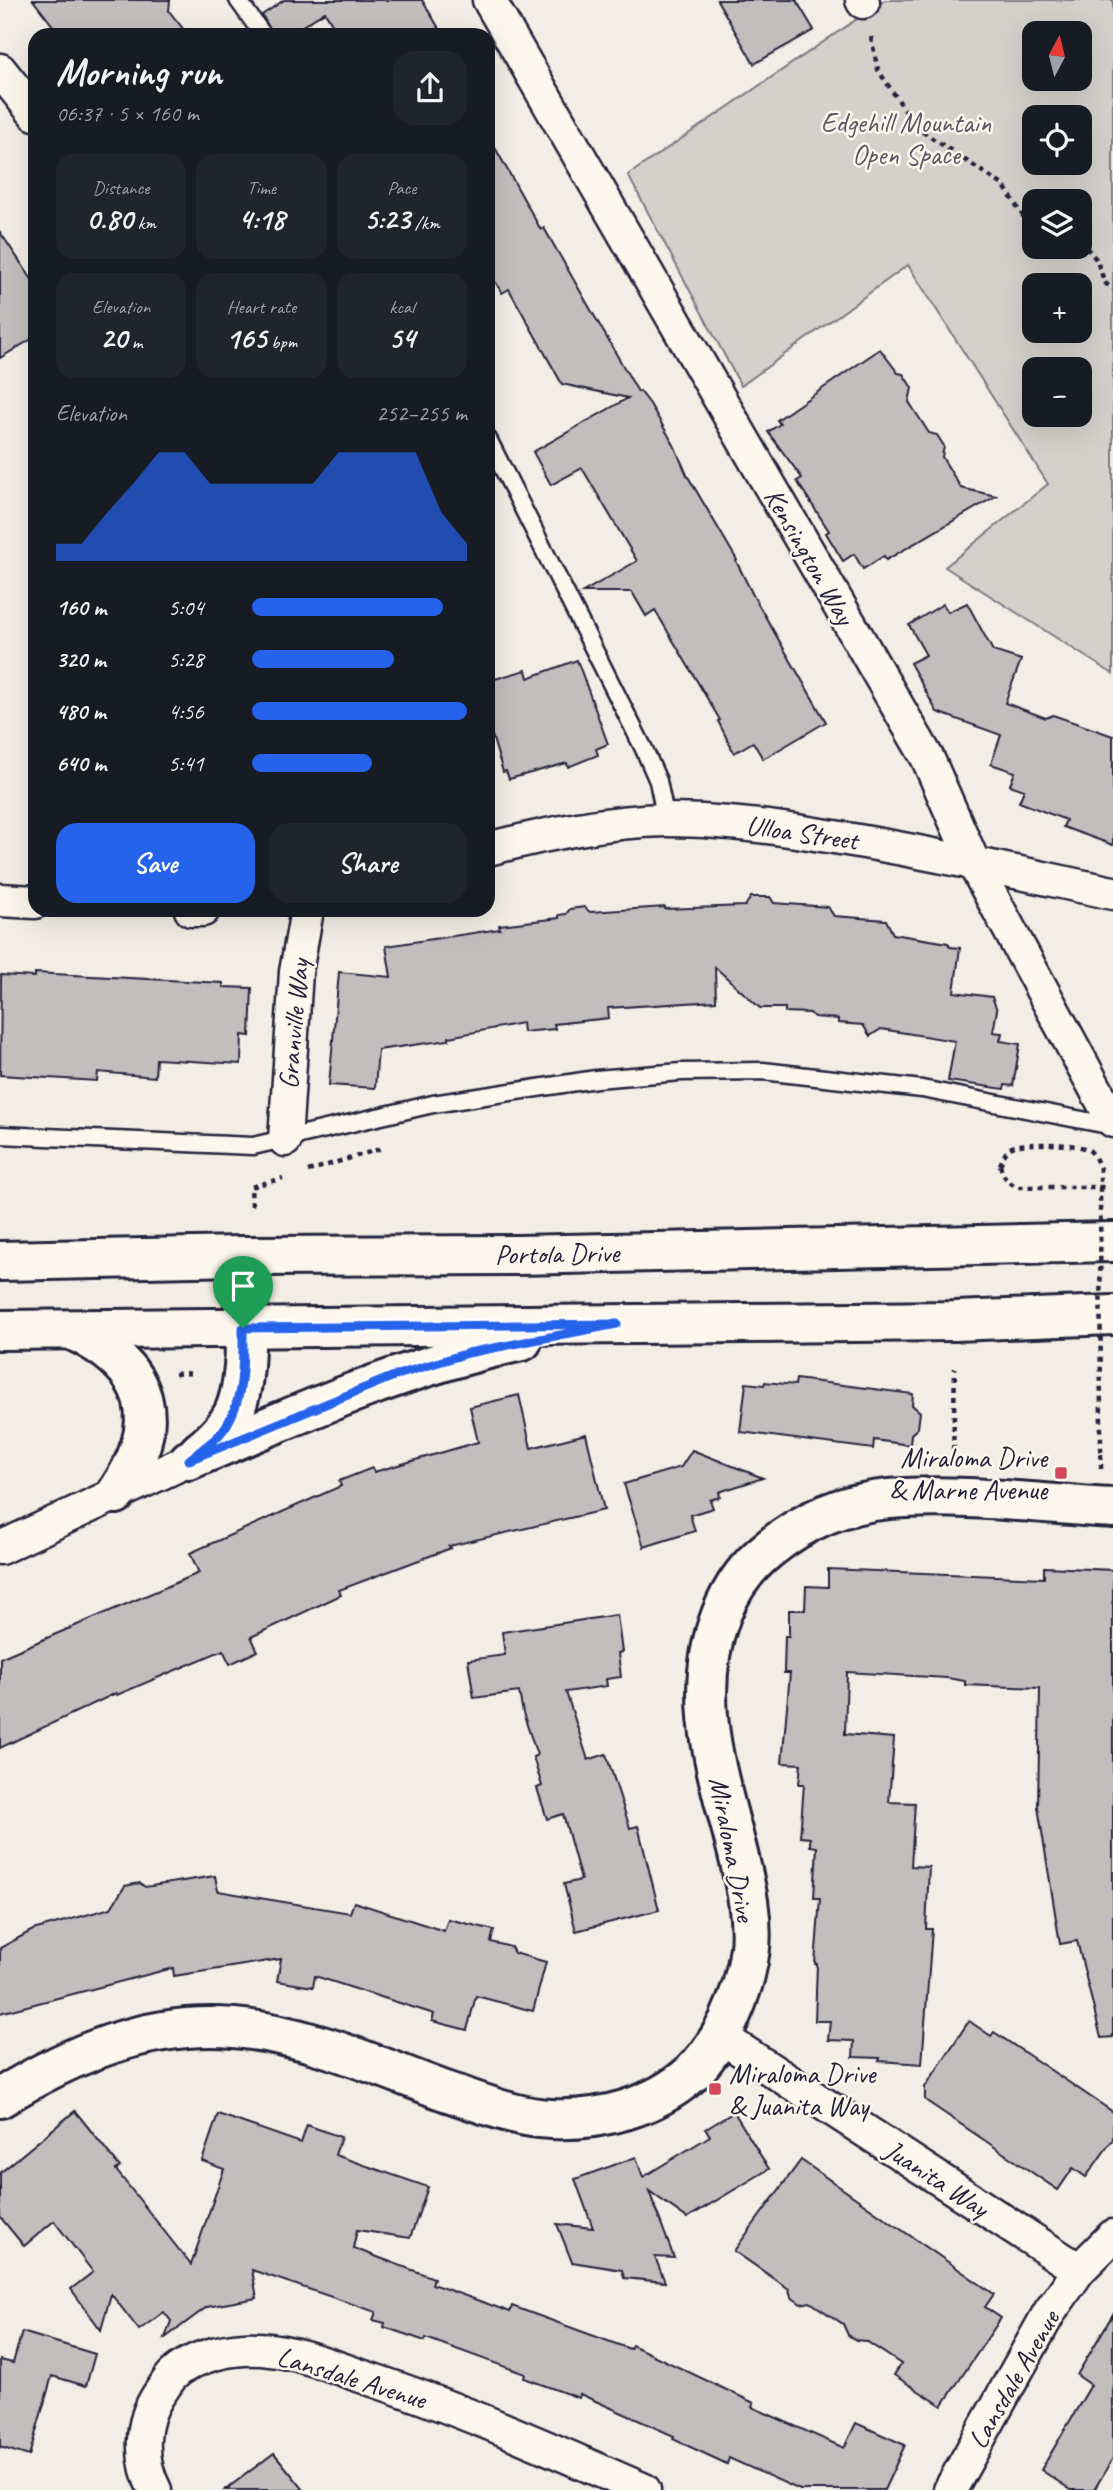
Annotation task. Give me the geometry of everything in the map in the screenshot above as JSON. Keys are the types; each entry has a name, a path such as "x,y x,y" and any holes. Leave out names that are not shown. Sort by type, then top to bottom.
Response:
{"main road":[{"path":"1071,1242 1093,1238 1110,1204"},
{"name":"Portola Drive","path":"0,1261 242,1256 517,1255 1113,1241"},
{"path":"189,1460 217,1437 236,1407 243,1372 242,1256"},
{"path":"0,1330 955,1321 1113,1315"},
{"path":"189,1460 394,1376 468,1353 617,1324"},
{"path":"70,1329 96,1341 117,1357 134,1375 143,1401 146,1425 142,1446 133,1470 116,1494"},
{"name":"Miraloma Drive","path":"0,2098 54,2066 112,2042 173,2029 233,2028 295,2038 502,2110 550,2119 600,2117 650,2101 691,2074 721,2036 742,1992 750,1945 748,1894 708,1727 705,1684 712,1639 727,1597 754,1561 793,1530 836,1510 887,1499 952,1498 1113,1508"}],"street":[{"name":"Kensington Way","path":"489,0 928,758 974,864 1113,1121"},
{"path":"0,70 28,105"},
{"name":"Ulloa Street","path":"495,847 596,826 666,820 733,822 878,843 1113,893"},
{"path":"0,900 28,902"},
{"name":"Granville Way","path":"285,1140 296,972 306,917"},
{"path":"0,1548 189,1460"},
{"name":"Juanita Way","path":"721,2036 1079,2270"},
{"path":"1079,2270 1113,2236"},
{"name":"Lansdale Avenue","path":"950,2490 1049,2313 1079,2270"},
{"name":"Lansdale Avenue","path":"155,2490 147,2476 143,2441 152,2405 173,2375 206,2355 245,2349 290,2352 382,2383 460,2411 644,2490"}],"lane":[{"path":"238,0 258,28"},
{"path":"495,453 644,749 658,781 666,820"},
{"path":"0,1135 253,1146 433,1104 596,1079 681,1072 763,1072 922,1089 1113,1126"}],"path":[{"path":"863,1 878,70 917,128 1004,186 1022,214"},
{"path":"1092,254 1105,283 1113,289"},
{"path":"1100,1472 1101,1452 1100,1169 1089,1150 1076,1145 1023,1145 1011,1148 1004,1155 1000,1165 1003,1176 1010,1184 1020,1187 1086,1187 1110,1204"},
{"path":"953,1464 955,1368"}],"green space":[{"name":"Edgehill Mountain Open Space","path":"885,0 1113,0 1113,674 945,567 1048,484 908,265 741,386 628,175"}],"building":[{"path":"33,0 170,0 169,11 182,28 55,28"},
{"path":"284,0 422,0 439,28 335,28 325,12 299,28 269,28 262,15"},
{"path":"717,0 796,0 814,30 754,64"},
{"path":"495,148 638,392 640,391 650,404 674,445 687,475 826,722 763,759 753,742 734,753 718,721 720,720 655,610 646,616 632,592 583,592 637,561 582,468 551,485 533,452 628,398 562,384 509,289 502,293 495,282"},
{"path":"0,232 28,274 28,341 0,358"},
{"path":"880,349 912,388 909,402 929,433 937,435 944,446 942,457 961,488 996,496 886,560 884,556 863,569 854,554 843,561 826,533 829,531 797,481 802,478 768,432 780,424 777,420"},
{"path":"967,603 993,651 1021,660 1005,703 1046,718 1053,715 1113,736 1113,845 1063,827 1066,820 1019,802 1024,790 1010,785 1015,772 991,764 1001,735 937,712 910,663 926,655 909,625 943,604 948,612"},
{"path":"577,660 608,744 596,749 598,755 568,767 567,763 509,779 506,771 503,772 495,745 495,679 526,670 528,678"},
{"path":"751,897 770,897 774,903 828,907 834,916 886,920 893,934 948,943 950,947 960,948 954,992 992,997 997,1010 993,1032 1002,1033 1000,1041 1020,1044 1013,1086 1005,1085 1004,1089 948,1081 955,1041 881,1029 870,1036 863,1025 838,1023 838,1019 814,1017 810,1013 785,1012 785,1008 760,1008 715,967 716,1001 608,1008 609,1018 554,1024 555,1029 523,1032 522,1023 449,1037 449,1040 378,1050 375,1088 329,1085 339,972 391,977 386,946 500,929 499,925 559,918 559,915 566,914 570,909 584,907 590,912 745,906"},
{"path":"35,973 223,983 223,987 252,988 250,1036 242,1035 241,1064 156,1059 155,1077 98,1072 97,1081 0,1075 1,975 35,977"},
{"path":"796,1379 913,1394 912,1405 920,1412 918,1428 911,1434 910,1445 874,1440 873,1449 740,1432 746,1383 795,1385"},
{"path":"519,1395 531,1448 586,1434 604,1510 449,1546 451,1548 339,1590 341,1595 251,1637 258,1651 230,1664 223,1650 117,1695 116,1693 0,1748 0,1658 199,1573 190,1553 341,1486 339,1481 372,1468 374,1472 478,1442 470,1407"},
{"path":"692,1450 763,1478 719,1492 720,1497 710,1500 713,1508 690,1515 695,1531 644,1547 624,1484 681,1467"},
{"path":"1044,1567 1113,1570 1113,2037 1101,2038 1077,1941 1060,1944 1038,1807 1040,1688 965,1685 965,1681 947,1678 847,1672 845,1734 894,1738 889,1802 915,1803 911,1866 929,1867 926,1929 932,1929 922,2064 853,2057 854,2041 828,2040 830,2021 815,2021 815,1964 820,1898 814,1898 817,1847 810,1846 810,1838 800,1837 804,1784 799,1784 801,1764 782,1763 790,1673 784,1673 789,1610 805,1610 806,1586 828,1587 828,1569 1044,1578"},
{"path":"617,1615 622,1652 618,1653 621,1677 606,1679 607,1686 566,1692 588,1760 606,1754 630,1828 638,1826 659,1910 576,1931 564,1884 581,1880 563,1814 547,1819 537,1788 542,1786 533,1757 537,1755 519,1692 474,1698 468,1660 505,1655 502,1632"},
{"path":"215,1876 218,1891 350,1913 354,1902 444,1931 448,1919 494,1930 491,1942 511,1947 514,1953 546,1962 533,2011 476,1996 467,2030 432,2021 434,2014 315,1976 313,1987 277,1981 281,1959 174,1976 173,1968 0,2013 0,1948 33,1930 111,1908 125,1886 140,1883 145,1887"},
{"path":"969,2021 991,2036 994,2032 1113,2112 1113,2139 1086,2177 1073,2168 1058,2190 925,2100 925,2087"},
{"path":"75,2111 120,2167 116,2170 191,2265 224,2169 202,2161 218,2114 301,2143 307,2125 341,2137 335,2155 428,2187 410,2238 357,2230 353,2248 434,2278 432,2284 510,2312 512,2306 630,2349 632,2345 754,2403 752,2407 844,2448 856,2423 905,2445 884,2490 800,2490 729,2458 727,2464 673,2439 674,2436 580,2394 579,2398 524,2378 525,2374 426,2338 425,2341 384,2327 385,2323 373,2320 376,2312 252,2270 257,2298 207,2307 165,2338 171,2321 164,2312 139,2330 111,2294 101,2330 71,2289 93,2272 54,2221 24,2246 0,2217 0,2173"},
{"path":"734,2112 769,2169 687,2218 649,2191 674,2258 655,2257 665,2282 624,2278 622,2270 572,2262 557,2224 593,2228 575,2179 636,2157 643,2177 710,2136 706,2129"},
{"path":"801,2160 994,2294 985,2307 1001,2318 942,2406 894,2375 901,2364 866,2341 856,2340 848,2335 843,2324 810,2302 801,2304 791,2297 789,2289 734,2251"},
{"path":"1113,2314 1113,2458 1094,2490 1071,2490 1041,2470 1091,2385 1077,2375"},
{"path":"22,2332 95,2354 86,2386 52,2376 29,2456 0,2447 0,2360 13,2363"},
{"path":"274,2453 304,2490 225,2490"}],"place":[{"name":"Miraloma Drive & Marne Avenue","path":"1061,1473"},
{"name":"Miraloma Drive & Juanita Way","path":"715,2089"}],"route":[{"path":"617,1324 468,1353 394,1376 189,1460 217,1437 236,1407 243,1372 243,1328 617,1324"}]}
